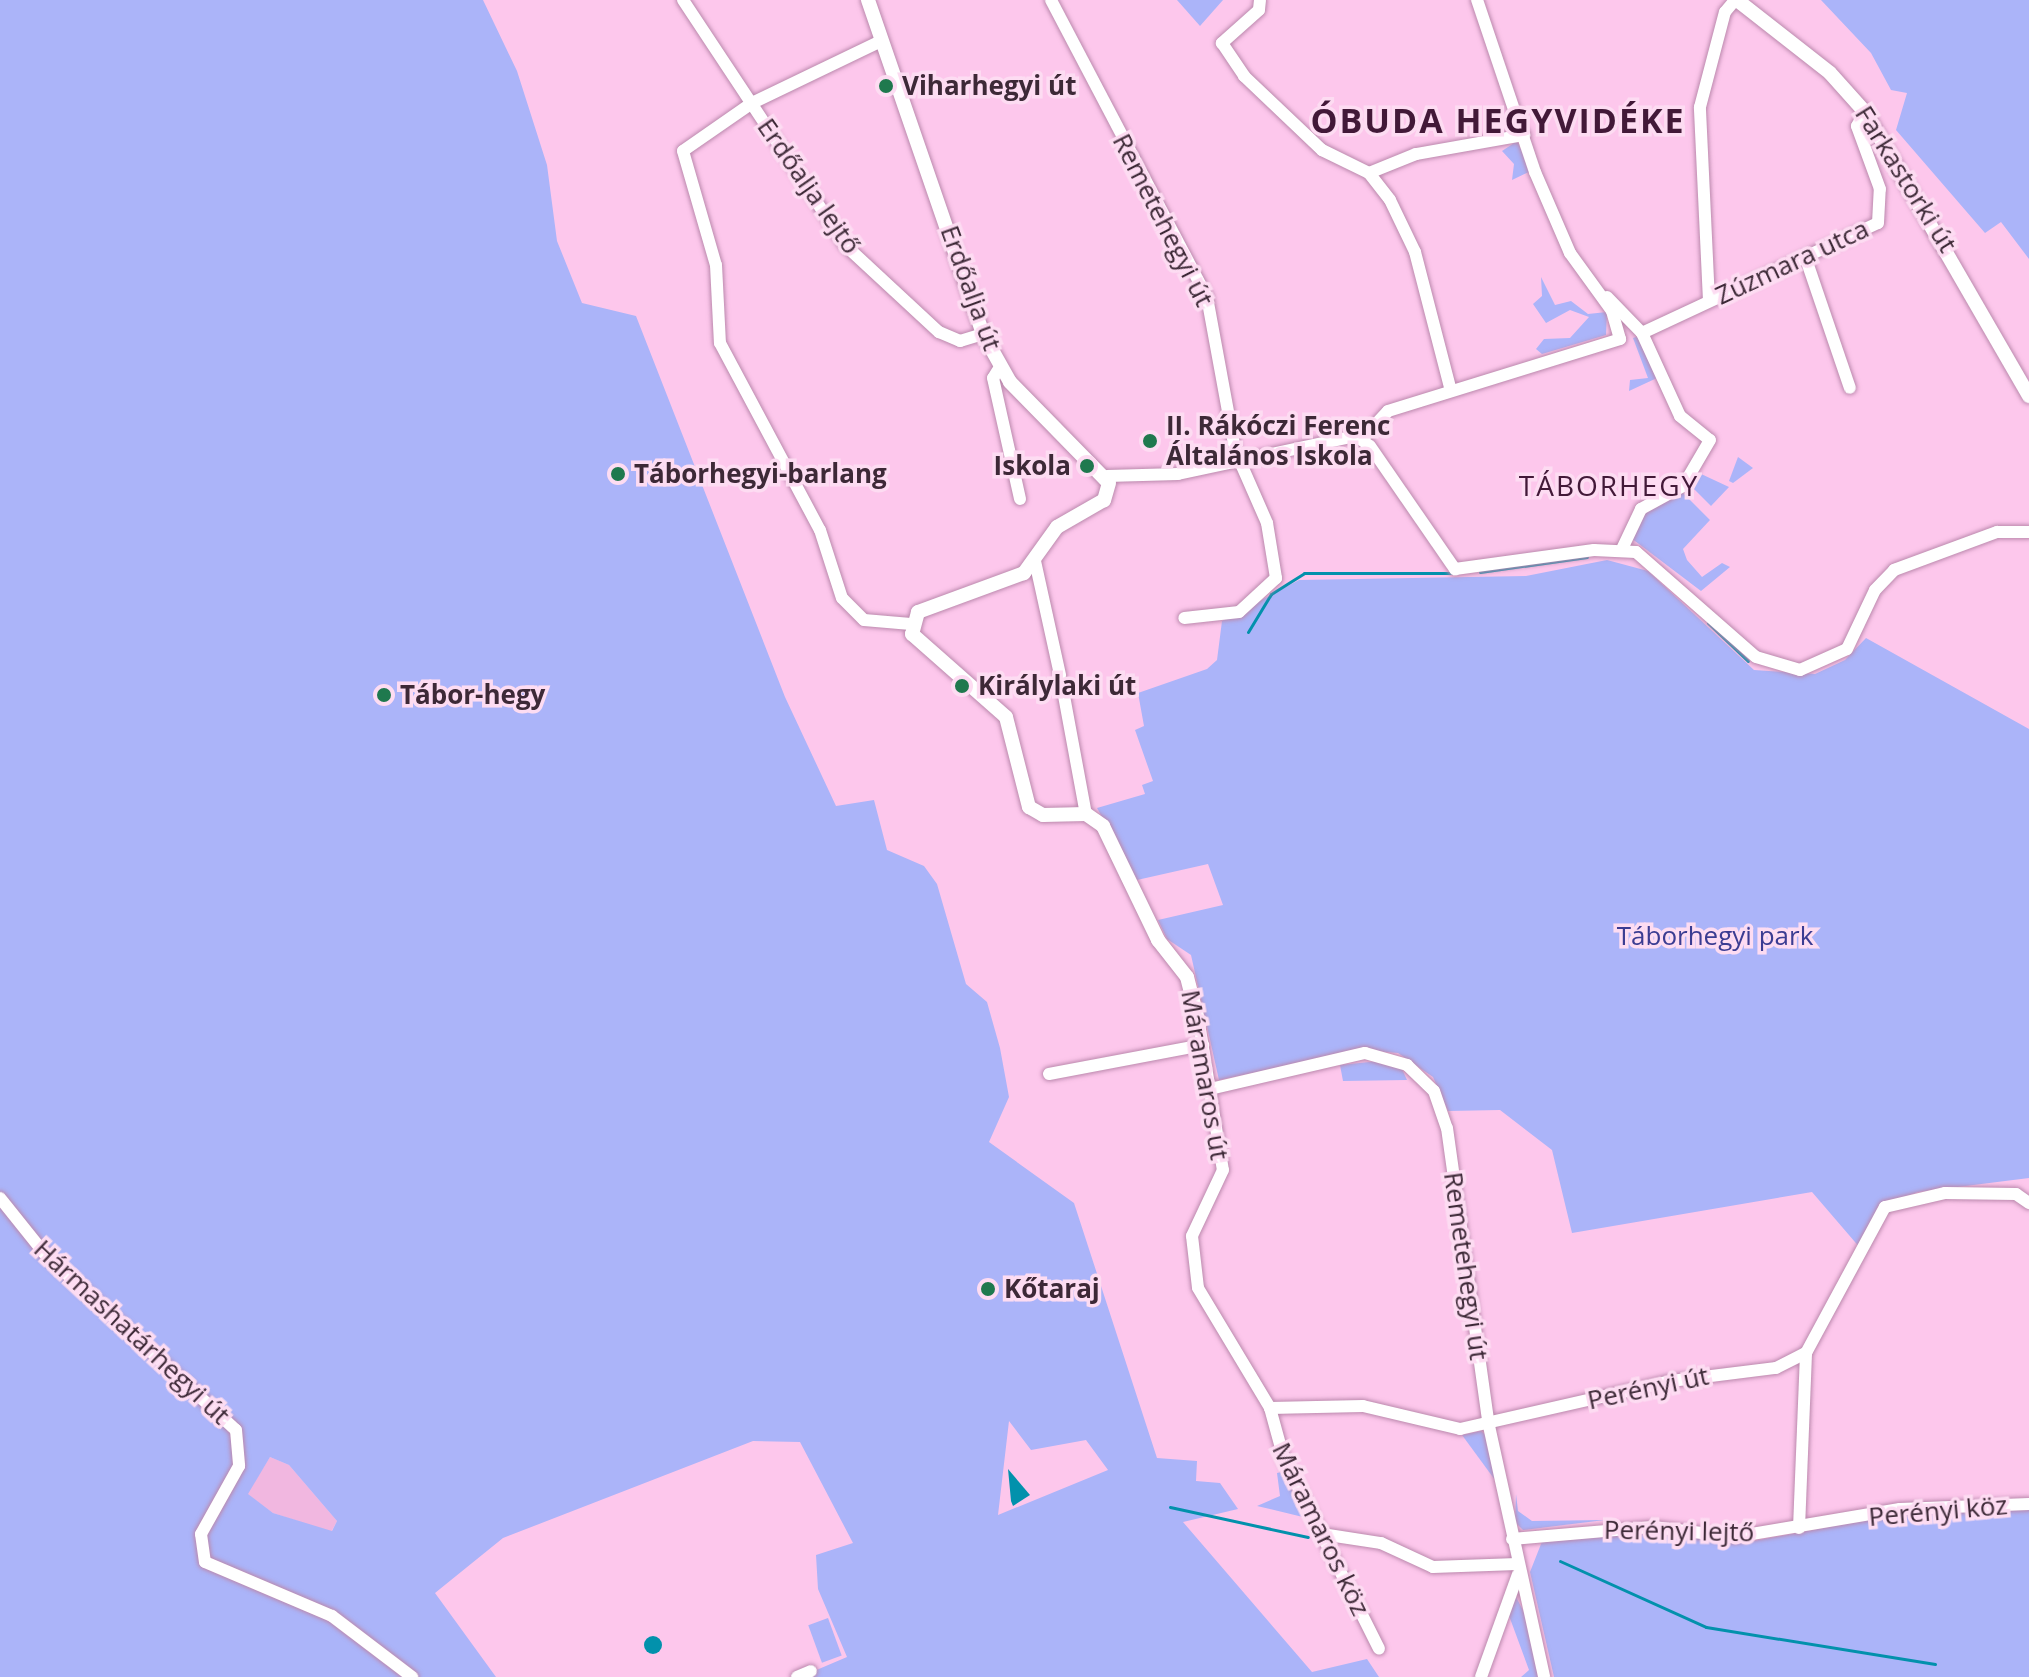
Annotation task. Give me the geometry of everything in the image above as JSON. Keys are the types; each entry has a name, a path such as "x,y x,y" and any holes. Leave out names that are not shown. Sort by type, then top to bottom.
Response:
{"street":[{"path":"683,0 752,103"},
{"name":"Erdőalja út","path":"868,0 983,334 1000,367 1049,429 1107,476"},
{"name":"Remetehegyi út","path":"1051,0 1207,297 1240,461 1267,523 1276,578 1239,612 1184,618"},
{"path":"1260,0 1259,10 1223,38 1233,62 1322,150 1369,173 1415,252 1450,387"},
{"path":"1477,0 1524,135 1570,253 1598,290 1642,333 1680,416 1710,440 1683,486 1641,509 1622,549"},
{"path":"1709,301 1700,107 1725,12 1736,0"},
{"name":"Farkastorki út","path":"1736,0 1830,73 1865,112 2029,396"},
{"path":"881,41 752,103 683,151 713,251 720,343 820,530 849,609 873,623 911,624 925,609 1014,579 1035,561 1057,527 1104,500 1107,476 1158,476 1362,439 1388,411 1450,387 1620,339 1598,290"},
{"path":"734,113 738,82"},
{"name":"Erdőalja lejtő","path":"752,103 869,270 949,338 983,334"},
{"name":"Zúzmara utca","path":"1642,333 1806,259 1880,219 1880,189 1857,126 1865,112"},
{"path":"1369,173 1408,156 1524,135"},
{"path":"1806,259 1850,388"},
{"path":"1000,367 993,378 1020,499"},
{"path":"1362,439 1451,566 1528,564 1622,549 1651,559 1756,657 1800,670 1847,649 1875,590 1894,570 1997,532 2029,532"},
{"path":"911,624 924,652 1006,717 1029,807 1043,815 1086,814 1035,561"},
{"name":"Máramaros út","path":"1086,814 1103,826 1158,940 1187,977 1203,1045 1223,1170 1190,1252 1198,1288 1270,1408"},
{"path":"1049,1074 1203,1045"},
{"name":"Remetehegyi út","path":"1210,1089 1365,1053 1396,1060 1424,1078 1447,1128 1489,1426 1544,1677"},
{"path":"1799,1528 1806,1353 1885,1207 1945,1193 2016,1194 2029,1203"},
{"name":"Hármashatárhegyi út","path":"0,1198 44,1253 236,1430 239,1466 201,1534 205,1562 332,1616 412,1677"},
{"name":"Perényi út","path":"1489,1426 1671,1381 1762,1371 1806,1353"},
{"path":"1270,1408 1363,1406 1442,1426 1489,1426"},
{"name":"Máramaros köz","path":"1270,1408 1284,1459 1379,1649"},
{"name":"Perényi köz","path":"1799,1528 1900,1509 2029,1504"},
{"name":"Perényi lejtő","path":"1512,1539 1653,1527 1734,1537 1799,1528"},
{"path":"1322,1534 1381,1543 1433,1567 1518,1569 1481,1677"},
{"path":"797,1677 811,1671"}],"shaded area":[{"path":"270,1457 289,1465 337,1521 331,1532 273,1513 247,1494"},
{"path":"1008,1469 1030,1495 1013,1506 1011,1501"},
{"path":"649,1636 657,1636 662,1645 660,1652 649,1654 644,1649 644,1641"}],"green space":[{"path":"0,0 483,0 517,71 547,165 557,241 582,303 636,316 785,697 836,806 874,800 887,850 924,866 937,884 966,984 987,1002 1000,1048 1009,1097 989,1142 1074,1203 1157,1458 1197,1461 1196,1481 1220,1483 1238,1509 1183,1522 1312,1672 1367,1659 1379,1677 800,1677 847,1657 818,1589 816,1555 853,1543 800,1442 753,1441 503,1538 435,1593 496,1677 0,1677","holes":["1009,1421 1031,1450 1086,1440 1108,1470 998,1515","270,1457 289,1465 337,1521 332,1531 273,1513 248,1494"]},
{"path":"1177,0 1223,0 1200,26"},
{"path":"1821,0 2029,0 2029,259 2001,222 1985,233 1896,130 1907,93 1891,90 1871,53"},
{"path":"1517,141 1531,171 1512,180 1514,164 1502,151"},
{"path":"1541,277 1555,305 1571,301 1588,314 1607,312 1606,335 1542,354 1536,349 1544,339 1570,338 1589,317 1570,310 1546,323 1533,304 1542,296"},
{"path":"1639,336 1657,378 1629,391 1630,380 1648,378 1633,338"},
{"path":"1738,457 1753,468 1733,483 1729,481"},
{"path":"1699,473 1729,487 1711,506 1690,485"},
{"path":"1683,493 1710,520 1683,549 1687,560 1702,577 1722,563 1730,567 1701,591 1631,538 1646,509"},
{"name":"Táborhegyi park","path":"1607,560 1648,571 1754,670 1815,674 1845,660 1866,638 2029,729 2029,1178 1918,1192 1884,1205 1861,1249 1812,1192 1572,1233 1552,1150 1500,1110 1448,1111 1433,1077 1398,1053 1362,1050 1219,1080 1191,955 1167,939 1158,920 1223,905 1208,864 1137,880 1097,808 1145,794 1142,785 1153,781 1135,730 1144,726 1138,693 1207,669 1217,660 1222,621 1299,580 1526,576"},
{"path":"1379,1061 1402,1069 1407,1080 1343,1081 1340,1065"},
{"path":"1481,1431 1487,1436 1495,1480 1462,1435"},
{"path":"1282,1472 1307,1518 1257,1506 1280,1496 1277,1473"},
{"path":"1516,1494 1518,1511 1532,1521 1605,1520 1523,1530 1515,1522"},
{"path":"2029,1508 2029,1677 1554,1677 1530,1572 1543,1539 1628,1533 1748,1542 1903,1513"},
{"path":"1515,1595 1527,1618 1538,1677 1521,1677 1529,1670 1508,1613"},
{"path":"828,1618 842,1656 822,1663 808,1625"}],"waterway":[{"path":"1480,572 1587,557"},
{"path":"1248,632 1271,594 1304,573 1452,573"},
{"path":"1708,623 1748,661"},
{"path":"1170,1507 1308,1537"},
{"path":"1560,1561 1706,1627 1935,1664"}],"place":[{"name":"Viharhegyi út","path":"886,86"},
{"name":"II. Rákóczi Ferenc Általános Iskola","path":"1150,441"},
{"name":"Iskola","path":"1087,466"},
{"name":"Táborhegyi-barlang","path":"618,474"},
{"name":"Királylaki út","path":"962,686"},
{"name":"Tábor-hegy","path":"384,695"},
{"name":"Kőtaraj","path":"988,1289"}],"district":[{"name":"ÓBUDA HEGYVIDÉKE","path":"1498,121"},
{"name":"TÁBORHEGY","path":"1609,485"}]}
